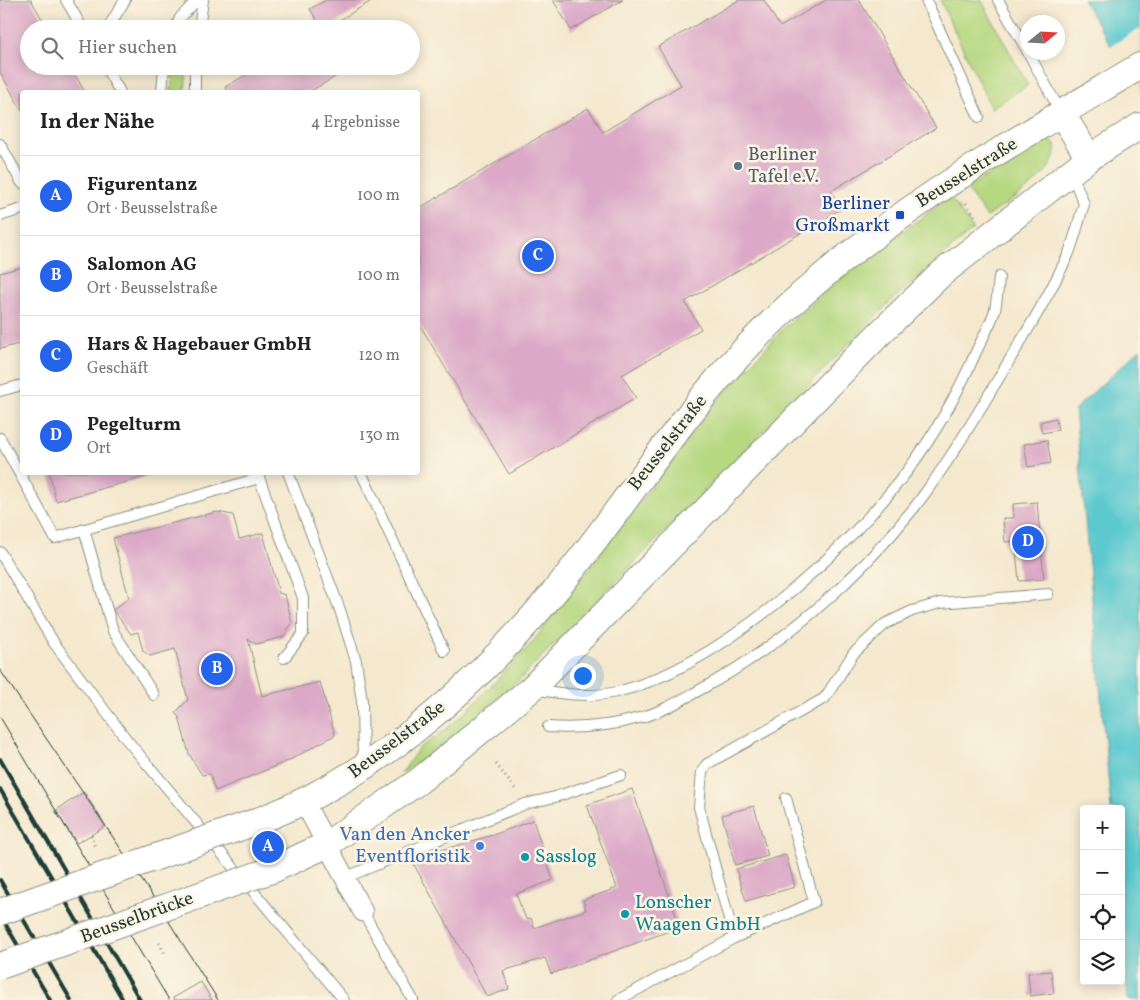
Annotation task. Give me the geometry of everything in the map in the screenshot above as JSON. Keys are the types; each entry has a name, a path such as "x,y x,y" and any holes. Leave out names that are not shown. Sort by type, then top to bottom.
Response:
{"main road":[{"name":"Beusselstraße","path":"0,912 244,826 304,802 363,769 415,730 494,660 556,589 688,415 746,348 799,295 900,215 1140,66"},
{"path":"1062,114 1080,165"},
{"path":"326,845 419,781 531,689 934,280 1080,165 1140,126"},
{"name":"Beusselbrücke","path":"0,966 274,869 326,845"}],"street":[{"path":"304,802 363,912"}],"lane":[{"path":"66,0 78,20"},
{"path":"112,20 124,0"},
{"path":"179,20 197,0"},
{"path":"200,20 203,0"},
{"path":"926,0 979,117"},
{"path":"998,0 1020,38"},
{"path":"1032,60 1062,114"},
{"path":"110,75 119,90"},
{"path":"162,90 163,75"},
{"path":"195,75 195,90"},
{"path":"0,144 20,179"},
{"path":"548,727 574,729 606,726 641,718 677,702 722,677 796,626 872,556 914,508 964,437 1049,291 1069,252 1084,204 1080,165"},
{"path":"0,216 20,210"},
{"path":"531,689 578,696 616,692 652,680 687,663 729,638 764,613 800,583 841,546 877,506 908,470 934,431 968,370 994,311 999,276"},
{"path":"0,391 20,386"},
{"path":"0,438 20,474"},
{"path":"20,475 55,538 258,475 303,598 303,634 284,658"},
{"path":"289,475 340,610 356,661 362,701 363,769"},
{"path":"361,475 444,651"},
{"path":"84,529 113,631 154,694"},
{"path":"0,552 54,643 127,740 344,1000"},
{"path":"734,938 699,807 702,772 707,764 825,698 854,654 885,624 912,610 940,603 1048,594"},
{"path":"344,878 526,804 555,797 621,775"},
{"path":"618,1000 734,938 814,902 786,798"},
{"path":"363,912 413,1000"}],"path":[{"path":"964,201 980,222"},
{"path":"496,764 504,776"},
{"path":"91,835 95,848"},
{"path":"159,943 166,955"}],"green space":[{"path":"940,0 981,0 1028,85 991,108"},
{"path":"173,75 186,75 185,90 171,90"},
{"path":"1051,141 1055,144 1054,155 1049,166 1041,176 1031,186 987,217 966,188 1045,142"},
{"path":"950,197 973,229 888,304 520,679 457,734 401,774 419,748 444,731 467,711 533,642 716,402 786,326 857,265"}],"water":[{"path":"1083,0 1140,0 1140,94"},
{"path":"1140,349 1140,1000 1128,1000 1125,969 1125,805 1111,805 1075,409"}],"pier":[{"path":"1140,28 1140,96 1109,47"}],"building":[{"path":"0,0 31,0 43,20 20,20 20,75 75,75 84,90 20,90 20,107 0,72"},
{"path":"326,0 373,0 340,20 317,20 310,9"},
{"path":"553,0 623,0 571,30"},
{"path":"739,0 764,0 780,27 826,0 859,0 936,128 831,191 841,209 685,302 701,329 622,375 636,398 509,474 420,325 420,208 588,108 603,132 681,85 658,47"},
{"path":"246,75 338,75 312,90 227,90 225,87"},
{"path":"20,268 20,344 0,349 0,273"},
{"path":"1056,418 1058,430 1042,433 1040,422"},
{"path":"1047,440 1051,463 1028,467 1024,444"},
{"path":"50,475 153,475 56,501"},
{"path":"1037,502 1044,579 1019,581 1015,541 1005,542 1003,518 1014,518 1013,504"},
{"path":"217,512 233,515 239,539 263,533 279,593 285,595 292,623 283,637 256,644 248,639 262,696 320,682 335,735 288,761 215,791 210,774 202,775 189,754 179,717 175,713 188,700 175,649 150,656 143,651 138,632 131,634 113,610 129,598 113,538"},
{"name":"Lonscher Waagen GmbH","path":"632,789 680,927 551,974 545,958 503,971 509,989 487,997 411,859 496,834 533,820 553,880 516,894 526,919 531,918 534,928 586,910 583,900 617,888 587,805"},
{"path":"84,792 106,826 77,843 55,811"},
{"path":"754,806 768,856 735,865 722,815"},
{"path":"786,855 795,887 746,901 736,869"},
{"path":"1051,971 1054,993 1030,996 1028,973"},
{"path":"201,982 212,1000 174,1000 173,998"}],"tram line":[{"path":"0,670 156,901 218,1000"},
{"path":"0,717 169,1000"}],"railway":[{"path":"0,759 140,1000"},
{"path":"0,789 123,1000"},
{"path":"0,880 71,1000"},
{"path":"0,915 50,1000"}],"place":[{"name":"Berliner Tafel e.V.","path":"738,166"},
{"name":"Berliner Großmarkt","path":"900,215"},
{"name":"Hars & Hagebauer GmbH","path":"538,256"},
{"name":"Pegelturm","path":"1028,542"},
{"name":"Salomon AG","path":"217,669"},
{"name":"Van den Ancker Eventfloristik","path":"480,846"},
{"name":"Figurentanz","path":"268,847"},
{"name":"Sasslog","path":"525,857"},
{"name":"Lonscher Waagen GmbH","path":"625,914"}]}
